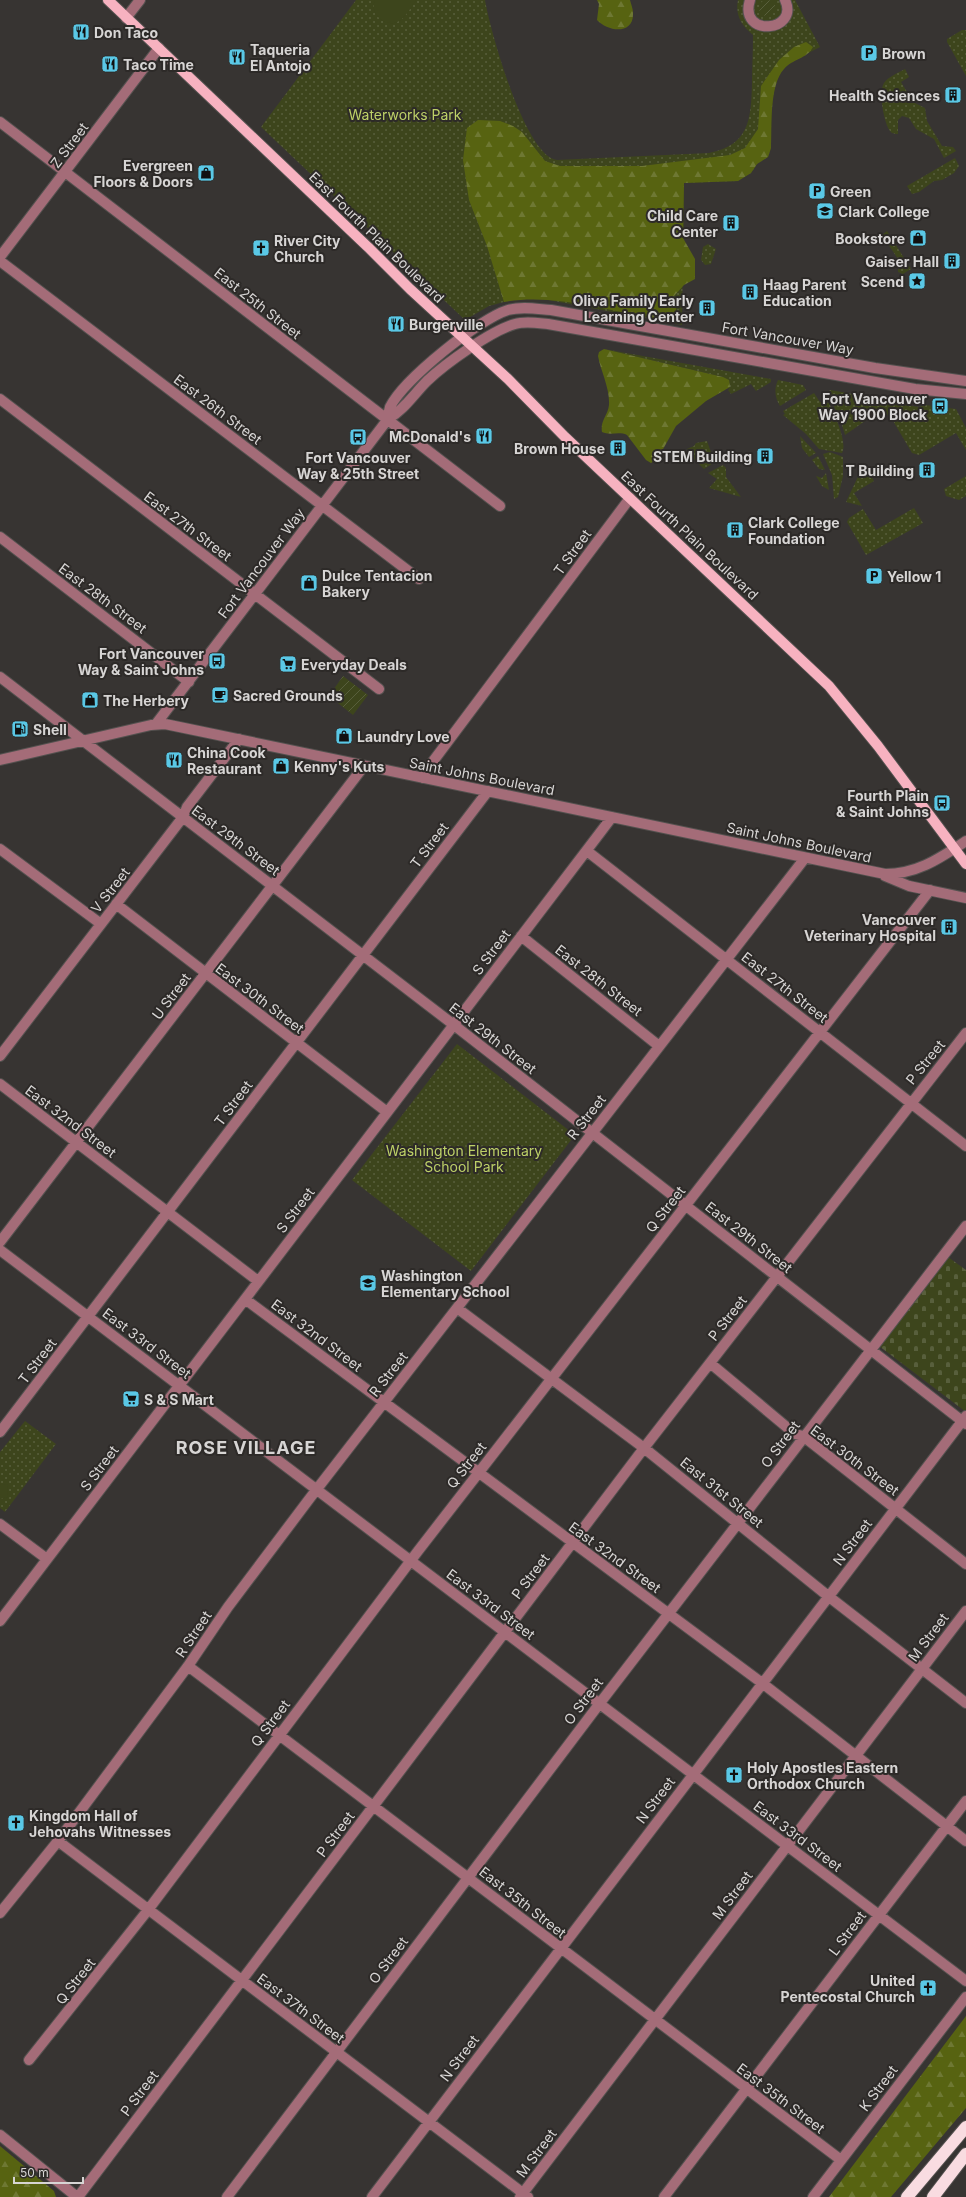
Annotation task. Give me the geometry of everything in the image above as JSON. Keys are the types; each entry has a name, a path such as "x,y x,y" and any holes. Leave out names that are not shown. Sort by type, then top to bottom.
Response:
{"highway":[{"path":"907,2197 966,2127"},
{"path":"932,2197 966,2154"}],"main road":[{"name":"East Fourth Plain Boulevard","path":"108,0 473,348 508,379 566,438 829,686 871,736 966,864"}],"street":[{"path":"126,18 140,0"},
{"path":"750,0 748,12 760,26 766,27 772,27 782,20 787,9 785,0"},
{"name":"Z Street","path":"0,256 65,173 159,48"},
{"name":"East 25th Street","path":"0,122 318,368 388,419 500,506"},
{"name":"East 26th Street","path":"0,261 419,580"},
{"name":"Fort Vancouver Way","path":"388,419 390,407 412,379 428,363 492,318 508,311 525,308 551,310 875,368 966,381"},
{"name":"Fort Vancouver Way","path":"156,724 388,419 398,413 429,379 473,348 515,324 541,323 915,389 966,394"},
{"name":"East 27th Street","path":"0,399 379,690"},
{"name":"T Street","path":"423,778 432,762 630,498"},
{"name":"East 28th Street","path":"0,537 189,682"},
{"name":"East 29th Street","path":"0,677 454,1024 777,1277 965,1420"},
{"name":"Saint Johns Boulevard","path":"0,760 156,724 177,726 876,872 894,874 914,871 932,863 966,841"},
{"name":"V Street","path":"0,1056 183,817 187,807 239,739"},
{"name":"U Street","path":"0,1242 364,766"},
{"name":"T Street","path":"0,1432 488,791"},
{"name":"S Street","path":"0,1621 612,817"},
{"path":"0,849 101,924"},
{"name":"East 27th Street","path":"587,851 966,1146"},
{"name":"R Street","path":"0,1913 58,1841 188,1666 228,1607 317,1489 805,858"},
{"path":"876,872 909,886 966,898"},
{"name":"Q Street","path":"29,2060 148,1910 410,1560 930,890"},
{"name":"East 30th Street","path":"116,904 205,974 387,1112"},
{"name":"East 28th Street","path":"521,936 659,1046"},
{"name":"P Street","path":"78,2197 644,1448 966,1033"},
{"name":"East 32nd Street","path":"0,1084 258,1281"},
{"name":"O Street","path":"227,2197 737,1522 870,1348 966,1226"},
{"name":"East 33rd Street","path":"0,1250 966,1981"},
{"name":"East 32nd Street","path":"245,1299 383,1403 762,1683 966,1841"},
{"name":"East 31st Street","path":"457,1308 644,1448 828,1596 966,1703"},
{"name":"East 30th Street","path":"710,1364 795,1434 803,1436 966,1564"},
{"name":"N Street","path":"372,2197 895,1508 965,1420"},
{"path":"0,1524 47,1560"},
{"name":"M Street","path":"524,2196 655,2019 966,1610"},
{"name":"East 35th Street","path":"188,1666 469,1877 841,2160"},
{"name":"L Street","path":"664,2197 878,1914 966,1801"},
{"name":"East 37th Street","path":"58,1841 524,2196"},
{"name":"K Street","path":"813,2197 966,1996"},
{"path":"0,2135 78,2197"}],"green space":[{"name":"Waterworks Park","path":"356,0 485,0 502,63 521,116 533,138 545,153 557,160 709,153 732,144 740,137 749,120 752,97 753,35 742,23 738,15 738,0 795,0 820,47 790,63 783,69 779,77 773,96 771,148 768,157 757,164 751,173 738,181 684,183 682,325 543,299 518,299 489,306 465,320 261,127"},
{"path":"375,0 416,0 403,18 397,22 387,23 376,14 374,9"},
{"path":"597,0 630,0 633,13 632,20 629,25 625,28 613,29 602,24 597,20 599,4"},
{"path":"767,0 773,2 775,8 773,14 767,16 761,14 759,8 761,2"},
{"path":"962,30 966,30 966,76 947,42 947,39"},
{"path":"806,42 813,47 807,54 791,63 784,69 779,76 776,85 772,107 771,148 768,157 757,164 751,173 738,181 684,183 683,238 695,259 695,279 684,285 674,296 677,317 668,324 653,318 559,301 522,300 504,302 487,246 469,200 463,160 467,128 478,120 500,121 513,126 522,132 545,161 560,166 642,166 730,155 745,148 758,129 761,86 779,60 794,47"},
{"path":"905,69 909,77 901,82 913,102 925,108 927,121 942,146 953,147 956,151 944,158 934,139 916,129 909,118 902,116 898,120 898,134 892,133 888,127 882,107 882,87 884,83 893,75"},
{"path":"955,158 959,166 954,173 942,180 934,181 919,192 912,194 907,186"},
{"path":"887,231 911,269 903,274 898,272 898,259 882,235"},
{"path":"708,244 716,249 711,264 705,265 701,260 703,247"},
{"path":"604,349 771,379 771,382 756,391 751,384 731,394 728,390 730,387 723,377"},
{"path":"604,349 723,377 729,380 730,387 706,401 676,426 658,458 651,463 646,460 627,435 621,433 608,434 602,432 603,421 609,405 607,386 598,356 599,352"},
{"path":"778,380 803,385 806,390 780,406 777,401 776,394"},
{"path":"830,390 919,407 925,405 956,409 966,428 966,450 956,433 919,455 912,453 889,414 883,417 875,414 845,435 840,418 827,394"},
{"path":"814,393 820,402 829,403 842,435 842,453 819,449 806,434 783,415 785,414 783,411"},
{"path":"800,436 816,453 809,457 802,448"},
{"path":"707,441 712,455 718,460 704,469 692,457 687,449 694,446 696,443"},
{"path":"830,452 843,457 843,476 838,497 834,499 832,475 823,454"},
{"path":"818,456 825,470 819,469 812,460"},
{"path":"864,464 874,481 854,493 862,506 846,502"},
{"path":"723,465 726,468 726,477 741,497 709,488 717,479 708,473"},
{"path":"826,473 829,490 822,486 816,476 822,478"},
{"path":"966,476 966,496 959,500 946,496 944,489"},
{"path":"914,508 923,523 866,555 847,522 849,518 863,509 876,530"},
{"path":"343,676 368,695 353,715 329,696"},
{"name":"Washington Elementary School Park","path":"457,1044 575,1135 471,1271 352,1180"},
{"path":"948,1257 966,1270 966,1412 879,1346"},
{"path":"25,1421 56,1444 5,1512 0,1508 0,1452"},
{"path":"7,1484 8,1497 0,1499 0,1485"},
{"path":"966,2016 966,2108 891,2197 829,2197"},
{"path":"0,2146 54,2191 56,2197 0,2197"}],"place":[{"name":"Don Taco","path":"81,32"},
{"name":"Brown","path":"869,53"},
{"name":"Taqueria El Antojo","path":"237,57"},
{"name":"Taco Time","path":"110,64"},
{"name":"Health Sciences","path":"953,95"},
{"name":"Evergreen Floors & Doors","path":"206,173"},
{"name":"Green","path":"817,191"},
{"name":"Clark College","path":"825,211"},
{"name":"Child Care Center","path":"731,223"},
{"name":"Bookstore","path":"918,238"},
{"name":"River City Church","path":"261,248"},
{"name":"Gaiser Hall","path":"952,261"},
{"name":"Scend","path":"917,281"},
{"name":"Haag Parent Education","path":"750,292"},
{"name":"Oliva Family Early Learning Center","path":"707,308"},
{"name":"Burgerville","path":"396,324"},
{"name":"Fort Vancouver Way 1900 Block","path":"940,406"},
{"name":"McDonald's","path":"484,436"},
{"name":"Fort Vancouver Way & 25th Street","path":"358,437"},
{"name":"Brown House","path":"618,448"},
{"name":"STEM Building","path":"765,456"},
{"name":"T Building","path":"927,470"},
{"name":"Clark College Foundation","path":"735,530"},
{"name":"Yellow 1","path":"874,576"},
{"name":"Dulce Tentacion Bakery","path":"309,583"},
{"name":"Fort Vancouver Way & Saint Johns","path":"217,661"},
{"name":"Everyday Deals","path":"288,664"},
{"name":"Sacred Grounds","path":"220,695"},
{"name":"The Herbery","path":"90,700"},
{"name":"Shell","path":"20,729"},
{"name":"Laundry Love","path":"344,736"},
{"name":"China Cook Restaurant","path":"174,760"},
{"name":"Kenny's Kuts","path":"281,766"},
{"name":"Fourth Plain & Saint Johns","path":"942,803"},
{"name":"Vancouver Veterinary Hospital","path":"949,927"},
{"name":"Washington Elementary School","path":"368,1283"},
{"name":"S & S Mart","path":"131,1399"},
{"name":"Holy Apostles Eastern Orthodox Church","path":"734,1775"},
{"name":"Kingdom Hall of Jehovahs Witnesses","path":"16,1823"},
{"name":"United Pentecostal Church","path":"928,1988"}],"district":[{"name":"ROSE VILLAGE","path":"246,1447"}]}
